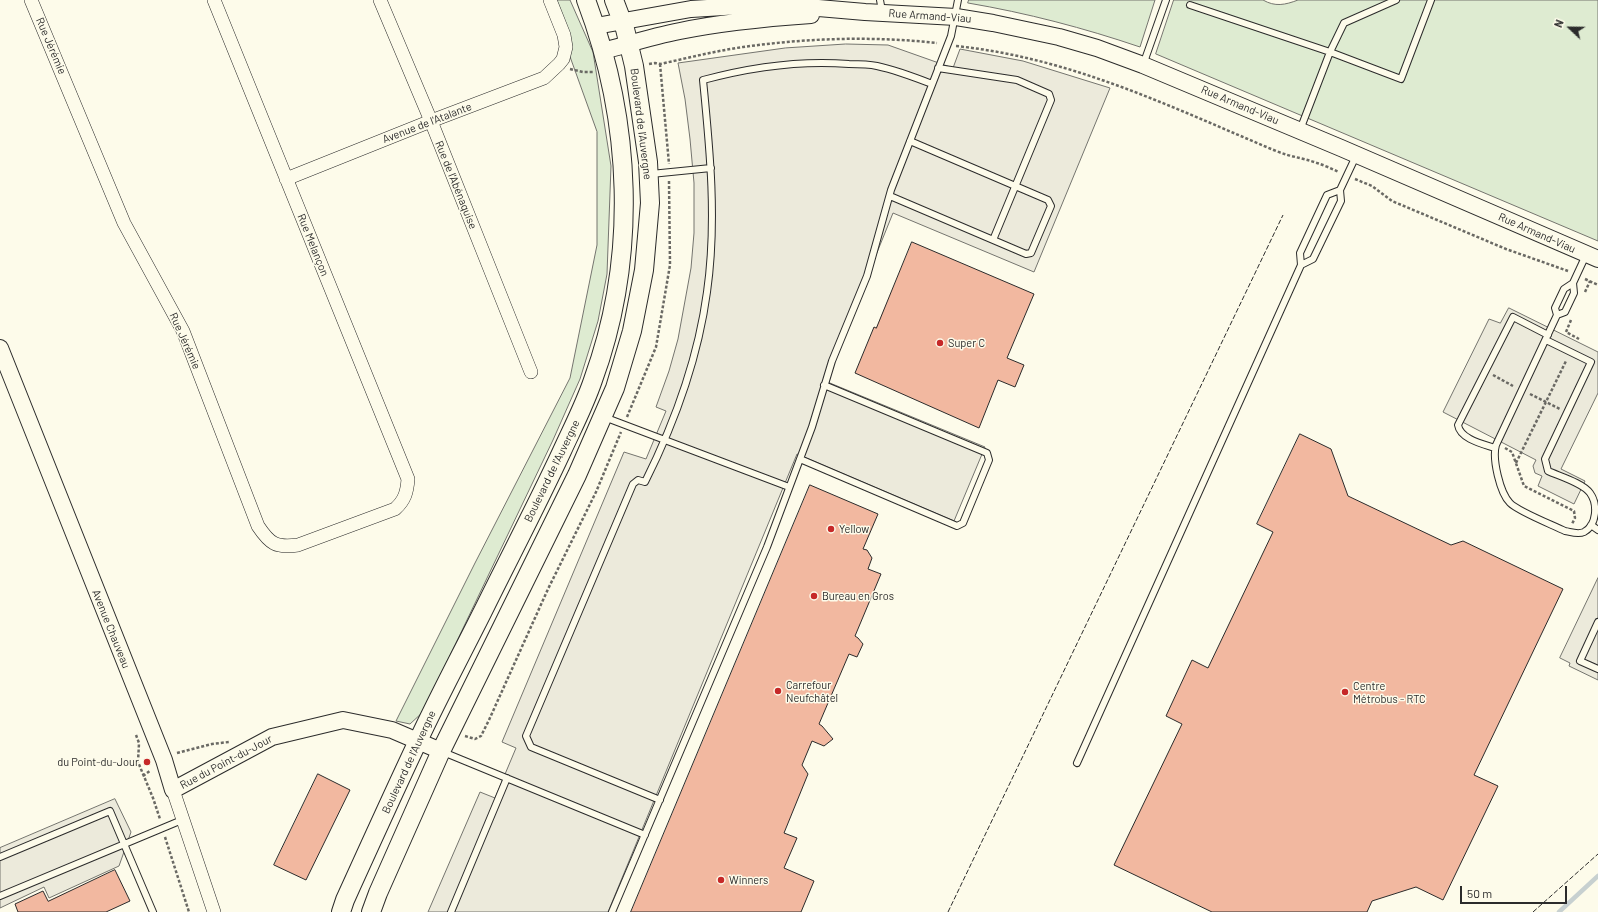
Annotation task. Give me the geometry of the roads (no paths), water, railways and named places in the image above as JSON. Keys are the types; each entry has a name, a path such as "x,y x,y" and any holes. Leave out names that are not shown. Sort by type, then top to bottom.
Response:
{"main road":[{"name":"Boulevard de l'Auvergne","path":"342,912 349,893 418,742 552,474 593,380 607,336 616,297 621,260 625,216 623,171 620,136 609,74 596,26 586,0"},
{"name":"Boulevard de l'Auvergne","path":"371,912 441,751 577,475 615,388 630,338 644,270 650,203 640,100 629,44 623,21 614,0"}],"street":[{"name":"Rue Jérémie","path":"31,0 124,223 183,331 258,526 265,536 274,544 285,547 298,545 395,510 402,502 407,491"},
{"name":"Rue Melançon","path":"214,0 408,479 407,491"},
{"name":"Rue de l'Abénaquise","path":"380,0 431,121 531,372"},
{"name":"Avenue de l'Atalante","path":"286,178 544,78 561,62 566,47 564,35 550,0"},
{"name":"Rue Armand-Viau","path":"596,26 690,9 772,4 865,12"},
{"name":"Rue Armand-Viau","path":"603,51 681,30 771,18 865,12 881,6 956,16 993,23 1078,42 1143,65 1300,130 1592,257"},
{"name":"Avenue Chauveau","path":"0,348 164,760 182,820 214,912"},
{"name":"Rue du Point-du-Jour","path":"173,790 272,737 343,720 392,730 441,751"}],"lane":[{"path":"612,912 767,547 812,427 832,361 867,276 890,196 951,36 958,0"},
{"path":"1143,65 1166,0"},
{"path":"1300,130 1330,52 1344,23 1396,0"},
{"path":"1190,5 1330,52 1401,79 1431,0"},
{"path":"660,800 531,747 526,736 633,484 638,480 645,482 666,440 685,387 697,344 707,292 711,242 711,168 703,80 740,70 788,64 830,62 876,66 902,73 932,84"},
{"path":"938,68 1017,80 1049,94 1051,100 993,240"},
{"path":"890,196 1026,254 1032,253 1051,206 1048,200 910,141"},
{"path":"1301,265 1313,259 1341,201 1340,190 1356,154"},
{"path":"648,174 711,168"},
{"path":"1077,763 1301,265 1300,253 1327,195 1340,190"},
{"path":"1557,315 1565,312 1574,293 1573,283 1577,275 1592,257"},
{"path":"1495,448 1464,435 1459,430 1458,425 1513,317 1547,337 1591,362 1545,459 1545,463 1548,471 1582,486 1590,492 1596,508 1591,525 1583,533 1574,534 1548,523 1510,503 1498,477 1495,464 1495,448 1547,337 1557,315 1555,308 1564,288 1573,283"},
{"path":"800,459 957,526 963,523 989,460 987,453 824,385"},
{"path":"603,416 789,487"},
{"path":"1591,525 1598,530"},
{"path":"1598,622 1580,661 1598,669"},
{"path":"441,751 645,835"},
{"path":"451,912 507,778"},
{"path":"0,857 110,811 153,912"},
{"path":"0,896 182,820"}],"waterway":[{"path":"1559,912 1598,876"}],"place":[{"name":"Super C","path":"940,343"},
{"name":"Yellow","path":"831,529"},
{"name":"Bureau en Gros","path":"814,596"},
{"name":"Carrefour Neufchâtel","path":"778,691"},
{"name":"Centre Métrobus - RTC","path":"1345,692"},
{"name":"du Point-du-Jour","path":"147,762"},
{"name":"Winners","path":"721,880"}]}
